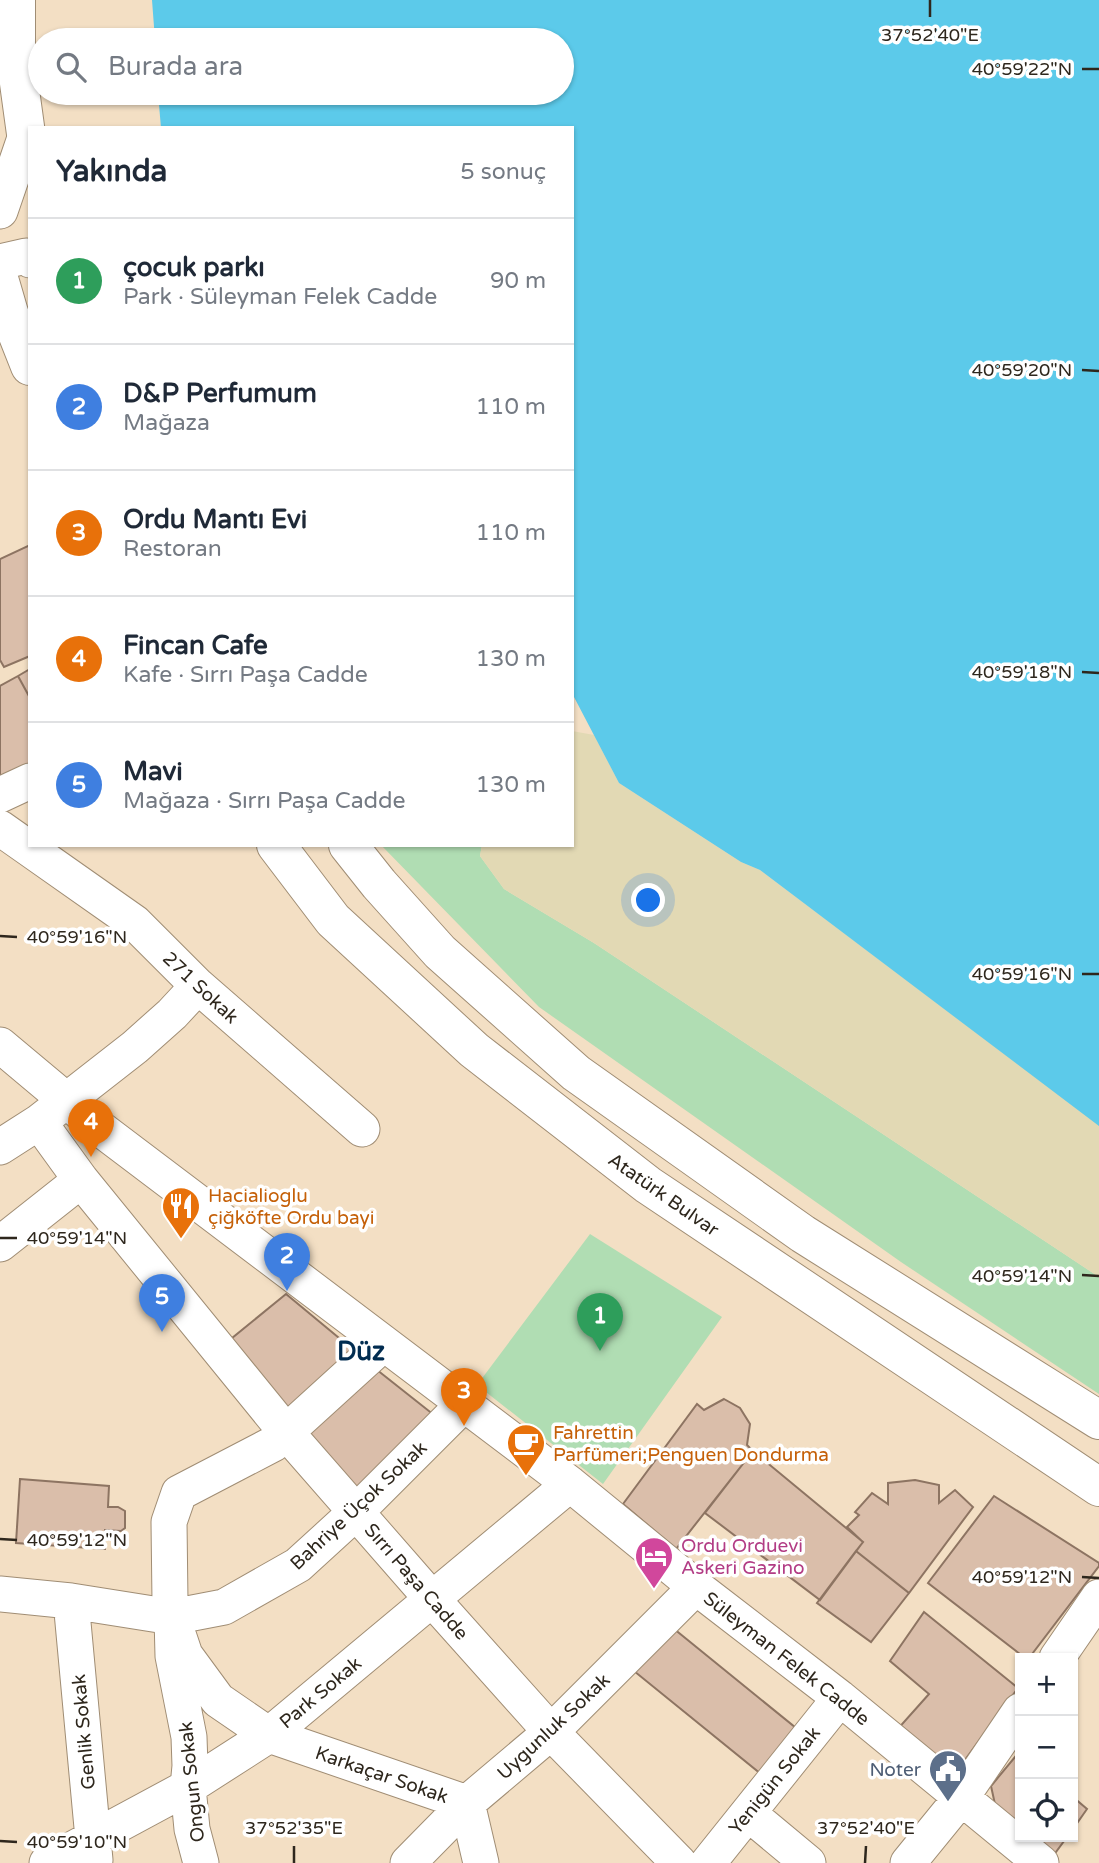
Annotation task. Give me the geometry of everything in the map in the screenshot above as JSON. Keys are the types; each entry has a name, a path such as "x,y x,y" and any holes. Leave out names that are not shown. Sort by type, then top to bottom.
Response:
{"highway":[{"path":"16,0 16,61 28,149"},
{"path":"3,302 28,361"},
{"name":"Atatürk Bulvar","path":"278,847 333,920 474,1050 648,1185 1099,1487"},
{"path":"350,847 440,952 576,1073 803,1234 1099,1420"}],"street":[{"path":"0,211 28,149"},
{"path":"0,262 26,256 28,258"},
{"path":"0,795 28,782"},
{"name":"271 Sokak","path":"0,828 135,923 198,986 362,1129"},
{"path":"0,1147 39,1122 135,1047 198,986"},
{"name":"Süleyman Felek Cadde","path":"0,1045 98,1127 570,1484 696,1587 840,1698 1041,1863"},
{"name":"Sırrı Paşa Cadde","path":"39,1122 81,1180 286,1432 551,1732 679,1863"},
{"path":"0,1244 81,1180"},
{"path":"172,1617 169,1522 179,1493 273,1444 383,1344"},
{"name":"Bahriye Üçok Sokak","path":"0,1594 71,1601 172,1617 224,1607 298,1565 356,1512 463,1405"},
{"name":"Park Sokak","path":"47,1863 94,1851 269,1735 570,1484"},
{"name":"Uygunluk Sokak","path":"408,1863 467,1802 551,1732 696,1587"},
{"path":"1060,1653 1099,1597"},
{"name":"Genlik Sokak","path":"71,1601 94,1851"},
{"name":"Karkaçar Sokak","path":"172,1617 185,1655 218,1700 269,1735 467,1802 481,1863"},
{"name":"Ongun Sokak","path":"172,1617 173,1656 189,1737 188,1787 192,1829 201,1863"},
{"name":"Yenigün Sokak","path":"708,1863 840,1698"},
{"path":"908,1863 961,1798 1017,1716"},
{"path":"748,1813 808,1863"}],"green space":[{"path":"383,847 482,847 480,856 504,889 594,943 1099,1277 1099,1394 901,1262 539,1007"},
{"path":"590,1234 722,1317 603,1484 477,1385"}],"sand":[{"path":"574,731 594,735 619,783 741,862 760,870 1099,1125 1099,1277 594,943 504,889 480,856 482,847 574,847"}],"water":[{"path":"152,0 1099,0 1099,1126 760,870 741,862 619,783 574,697 574,126 161,126 159,105 574,105 574,28 154,28"}],"building":[{"path":"28,546 28,657 4,667 0,660 0,559"},
{"path":"28,670 28,694 18,676"},
{"path":"18,676 28,694 28,764 0,779 0,686"},
{"path":"286,1294 356,1352 287,1418 226,1343"},
{"path":"367,1362 434,1415 355,1494 296,1432"},
{"path":"724,1399 740,1408 750,1424 747,1445 753,1451 676,1549 623,1504 697,1404 704,1410"},
{"path":"753,1451 863,1542 820,1600 705,1513"},
{"path":"20,1479 109,1486 108,1507 118,1507 125,1511 125,1528 121,1531 105,1530 105,1549 16,1543"},
{"path":"915,1480 939,1485 939,1503 955,1490 973,1507 909,1593 856,1551 863,1542 847,1527 859,1515 855,1512 872,1493 888,1504 888,1483"},
{"path":"994,1496 1099,1563 1033,1653 1019,1653 928,1583"},
{"path":"856,1551 909,1593 871,1642 817,1603"},
{"path":"924,1612 1015,1686 1015,1692 953,1776 895,1732 929,1694 890,1661"},
{"path":"668,1624 796,1728 761,1774 629,1667"},
{"path":"1015,1757 1015,1825 996,1809 991,1786"},
{"path":"1078,1801 1087,1809 1078,1822"},
{"path":"1036,1842 1063,1842 1053,1856"}],"place":[{"name":"Fincan Cafe","path":"91,1157"},
{"name":"Hacialioglu çiğköfte Ordu bayi","path":"181,1240"},
{"name":"D&P Perfumum","path":"287,1291"},
{"name":"Mavi","path":"162,1332"},
{"name":"çocuk parkı","path":"600,1351"},
{"name":"Ordu Mantı Evi","path":"464,1426"},
{"name":"Fahrettin Parfümeri;Penguen Dondurma","path":"526,1477"},
{"name":"Ordu Orduevi Askeri Gazino","path":"654,1590"},
{"name":"Noter","path":"948,1803"}],"district":[{"name":"Düz","path":"361,1351"}]}
